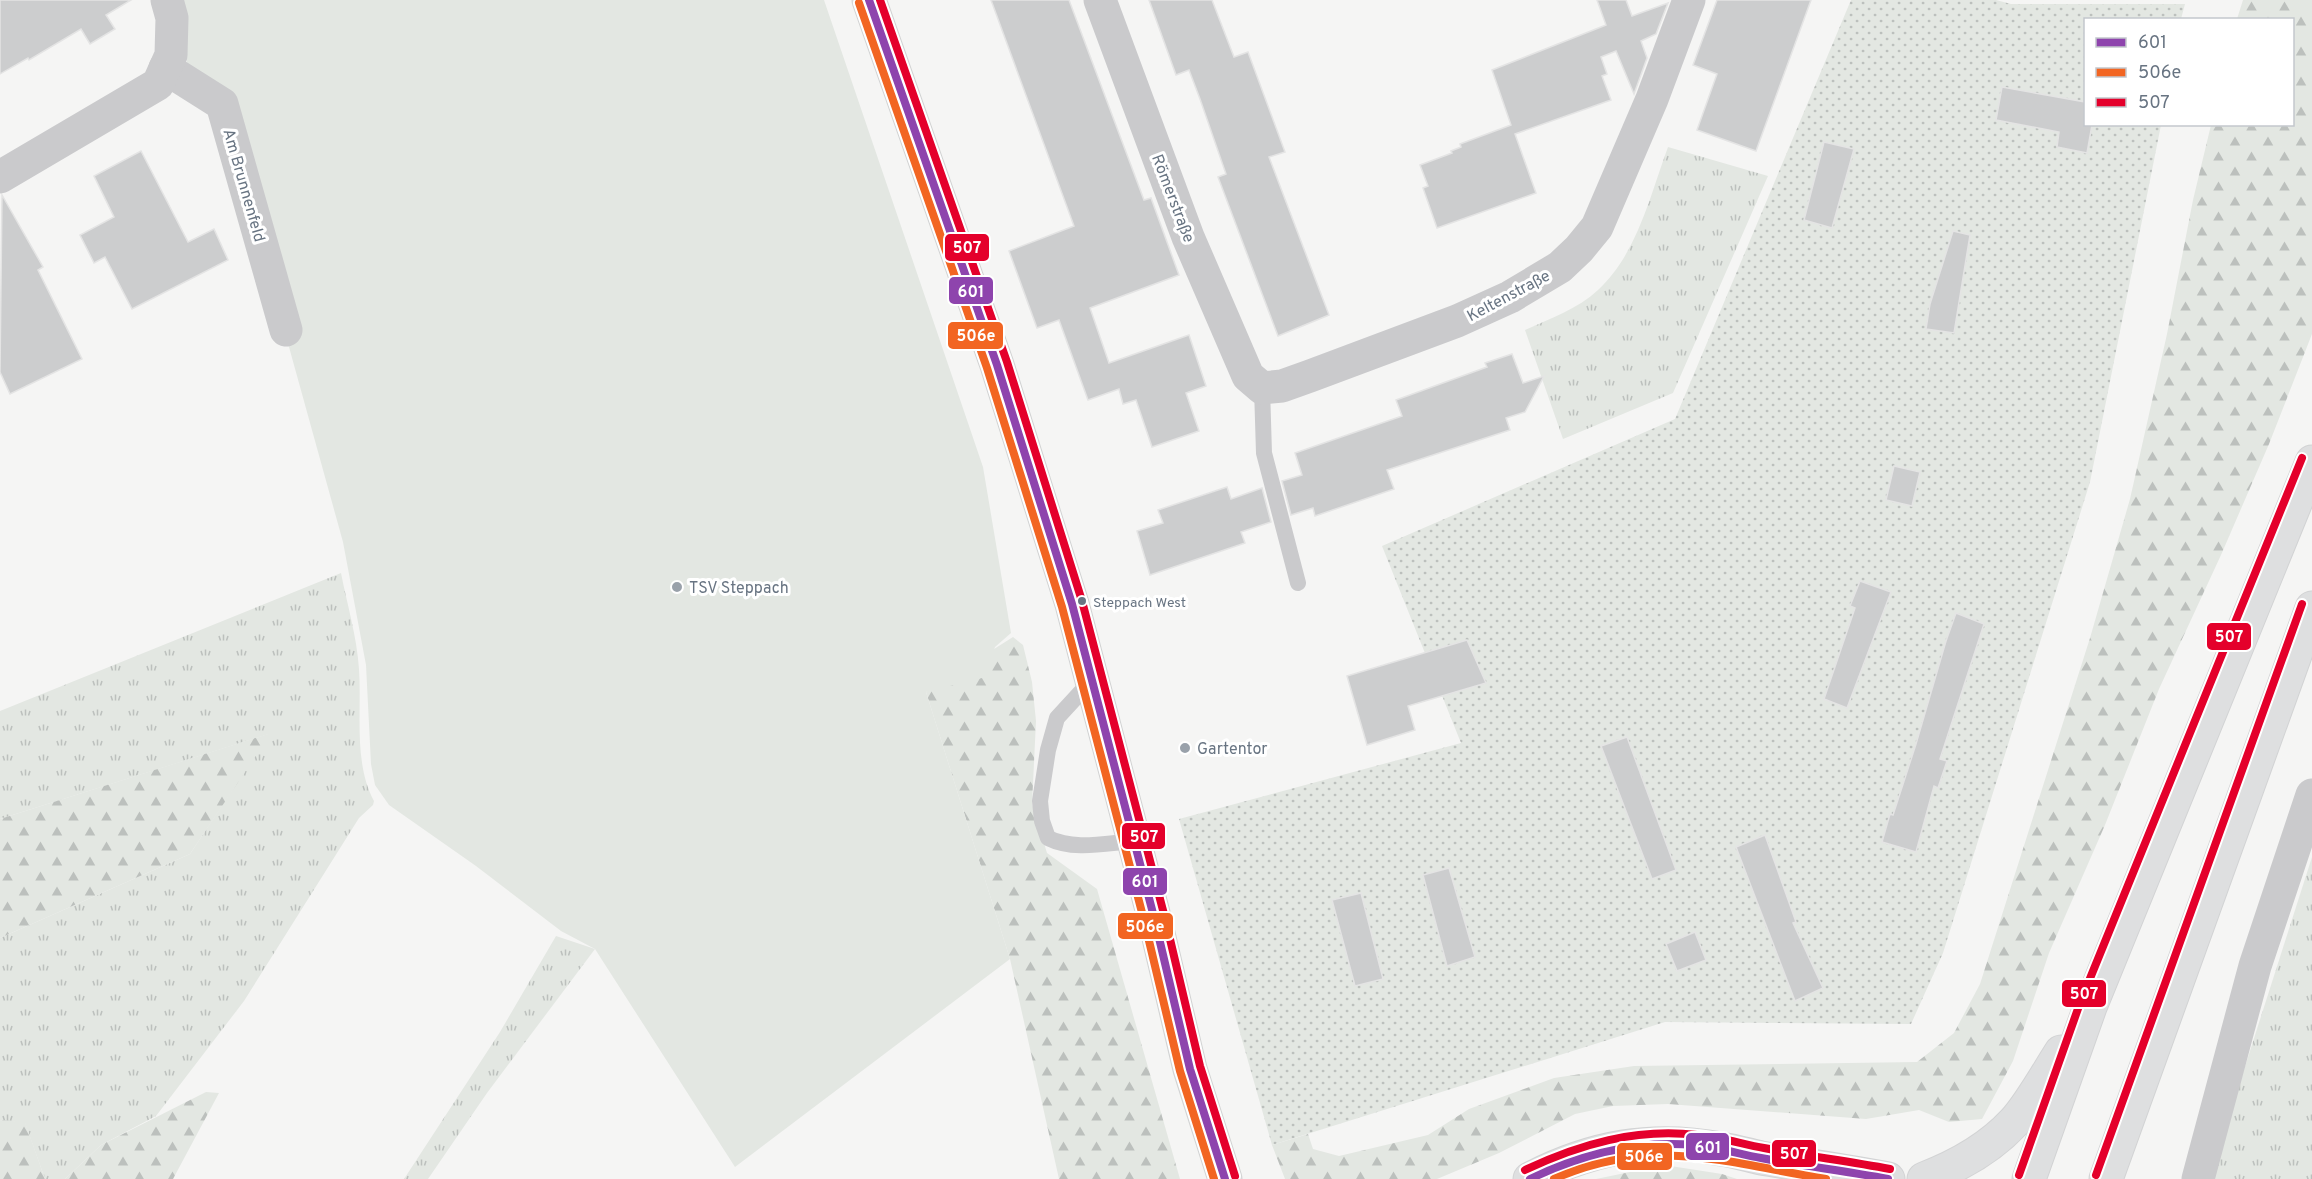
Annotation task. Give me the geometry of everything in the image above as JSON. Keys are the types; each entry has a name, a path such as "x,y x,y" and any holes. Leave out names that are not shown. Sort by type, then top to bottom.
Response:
{"main road":[{"path":"870,0 997,365 1072,604 1090,681 1134,841 1190,1069 1225,1179"},
{"path":"2029,1179 2090,1007 2312,462"},
{"path":"2106,1179 2312,608"},
{"path":"1924,1179 1948,1170 1983,1150 2016,1121 2090,1007"},
{"path":"1530,1179 1553,1167 1591,1154 1632,1144 1673,1143 1888,1179"},
{"path":"1760,1158 1796,1179"}],"street":[{"path":"0,177 158,84 171,55 172,18 167,0"},
{"name":"Römerstraße","path":"1100,0 1188,237 1248,375 1262,388"},
{"name":"Keltenstraße","path":"1262,388 1282,386 1458,321 1510,297 1560,267 1597,227 1689,0"},
{"name":"Am Brunnenfeld","path":"165,68 222,105 286,330"},
{"path":"2198,1179 2255,966 2312,795"}],"lane":[{"path":"1262,388 1264,453 1298,583"},
{"path":"1090,681 1057,718 1042,780 1042,821 1048,838 1060,844 1072,846 1134,841"}],"green space":[{"name":"TSV Steppach","path":"167,0 824,0 983,467 1011,633 995,647 986,677 926,692 1010,959 735,1167 595,949 561,931 476,866 389,805 375,785 371,764 366,665 343,542 222,105 195,87"},
{"path":"1851,0 1996,0 2011,4 2185,4 2181,18 2084,18 2084,126 2161,126 2090,482 1943,953 1911,1024 1665,1022 1272,1145 1179,819 1461,743 1382,546 1675,419"},
{"path":"2243,0 2312,0 2312,334 2269,444 2159,689 2105,825 2049,953 2013,1061 1982,1119 1949,1122 1919,1110 1866,1119 1668,1104 1613,1106 1575,1114 1499,1153 1437,1179 1285,1179 1272,1145 1308,1134 1313,1149 1339,1156 1428,1135 1469,1109 1554,1078 1634,1066 1917,1062 1954,1033 1980,984 2090,638 2130,499 2211,126 2294,126 2294,18 2237,18"},
{"path":"1668,147 1768,176 1673,393 1563,439 1525,330 1582,303 1611,276 1633,242"},
{"path":"341,573 358,657 361,753 367,786 374,801 373,805 359,818 244,1001 156,1116 101,1145 65,1179 45,1179 25,1123 0,1120 0,938 190,854 269,734 0,819 0,711"},
{"path":"1013,637 1023,645 1032,682 1036,721 1032,804 1047,853 1097,889 1180,1179 1059,1179 1010,959 926,692"},
{"path":"271,733 190,854 0,938 0,819"},
{"path":"2312,857 2312,1179 2209,1179"},
{"path":"556,936 595,949 487,1093 428,1179 404,1179 500,1032"},
{"path":"206,1092 219,1093 173,1179 65,1179 101,1145"},
{"path":"0,1120 25,1122 45,1179 0,1179"},
{"path":"1664,1165 1722,1174 1737,1179 1596,1179"}],"building":[{"path":"0,0 131,0 106,15 115,29 90,44 81,29 29,60 28,58 0,74"},
{"path":"991,0 1069,0 1144,200 1151,198 1179,275 1090,308 1109,363 1189,335 1206,386 1186,393 1199,431 1152,447 1136,400 1123,404 1119,389 1088,400 1059,320 1037,328 1009,251 1074,226"},
{"path":"1149,0 1212,0 1234,57 1248,52 1285,152 1269,157 1329,315 1278,336 1218,177 1226,174 1189,70 1176,75"},
{"path":"1597,0 1626,0 1632,16 1668,3 1656,34 1641,41 1647,58 1634,94 1616,51 1601,57 1607,74 1602,76 1611,100 1515,134 1536,193 1437,228 1423,188 1428,186 1420,165 1452,153 1451,151 1461,147 1460,144 1511,125 1492,70 1606,25"},
{"path":"1717,0 1811,0 1756,151 1697,130 1717,74 1693,65"},
{"path":"2002,87 2084,102 2084,126 2092,126 2087,153 2057,147 2059,132 1996,120"},
{"path":"1824,142 1854,149 1832,228 1804,220"},
{"path":"141,151 188,242 214,229 228,260 132,309 105,257 94,263 80,235 114,217 94,176"},
{"path":"2,195 43,267 38,270 82,359 10,394 0,372"},
{"path":"1953,231 1970,235 1954,333 1926,329 1930,304"},
{"path":"1512,354 1523,383 1544,376 1525,412 1506,418 1510,430 1387,470 1394,489 1315,516 1313,508 1291,515 1282,481 1302,475 1295,453 1402,416 1396,400 1487,367 1485,363"},
{"path":"1894,466 1920,472 1912,506 1886,500"},
{"path":"1227,487 1231,499 1262,488 1271,522 1241,532 1245,543 1150,575 1137,531 1163,523 1158,510"},
{"path":"1860,581 1891,592 1847,708 1824,699 1855,608 1850,606"},
{"path":"1956,613 1984,624 1940,759 1947,761 1938,788 1934,786 1916,852 1882,842 1916,744"},
{"path":"1467,640 1486,683 1408,706 1415,730 1367,745 1347,676"},
{"path":"1627,737 1676,870 1652,879 1601,746"},
{"path":"1765,835 1796,922 1793,923 1823,988 1795,1001 1736,847"},
{"path":"1449,868 1475,957 1447,966 1423,875"},
{"path":"1361,893 1383,979 1355,986 1332,900"},
{"path":"1695,932 1706,960 1677,971 1666,944"}],"transit line":[{"name":"601","path":"869,0 997,365 1072,604 1155,921 1190,1069 1225,1179"},
{"name":"507","path":"880,0 1007,362 1082,601 1165,918 1200,1066 1235,1176"},
{"name":"506e","path":"859,3 987,368 1062,607 1145,924 1180,1071 1214,1179"},
{"name":"507","path":"2019,1175 2080,1003 2302,458"},
{"name":"507","path":"2096,1175 2302,604"},
{"name":"507","path":"1525,1170 1566,1153 1609,1140 1674,1133 1714,1137 1780,1151 1890,1169"},
{"name":"601","path":"1530,1179 1569,1162 1609,1151 1672,1144 1711,1147 1777,1161 1888,1179"},
{"name":"506e","path":"1554,1179 1590,1166 1624,1158 1657,1155 1722,1160 1826,1179"}],"place":[{"name":"TSV Steppach","path":"677,587"},
{"name":"Steppach West","path":"1082,601"},
{"name":"Gartentor","path":"1185,748"}]}
